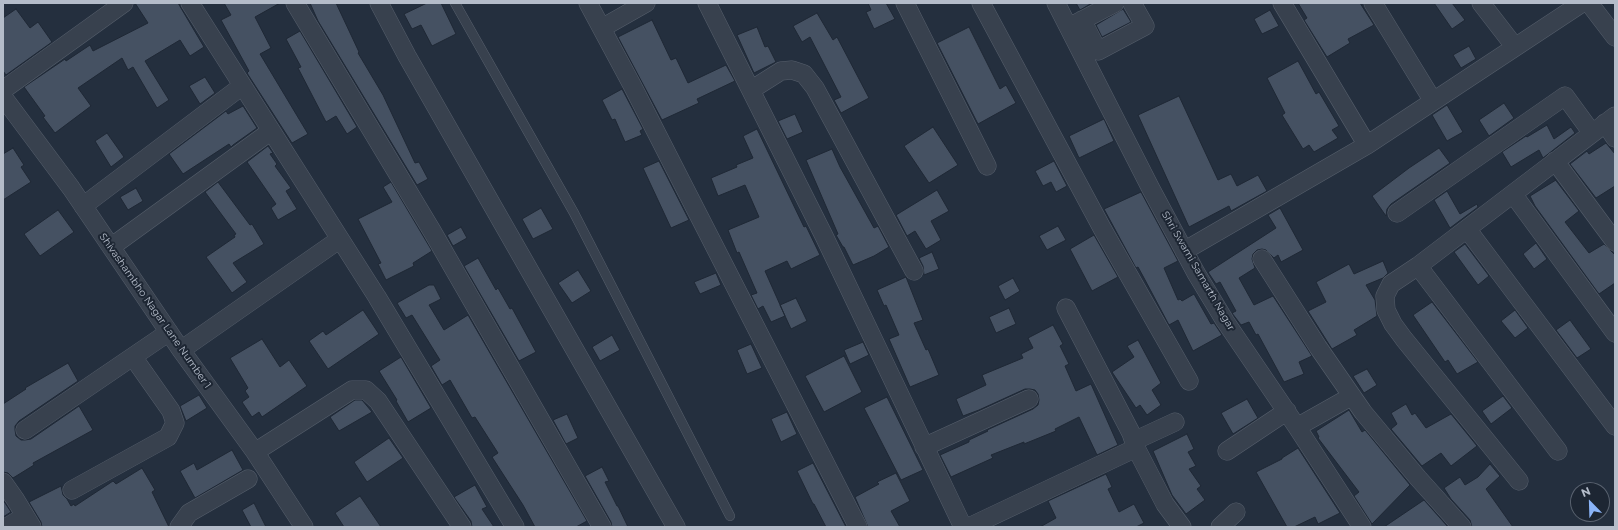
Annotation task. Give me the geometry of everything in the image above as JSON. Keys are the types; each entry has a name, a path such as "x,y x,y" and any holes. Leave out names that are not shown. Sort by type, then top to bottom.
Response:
{"street":[{"path":"3,90 124,3"},
{"path":"190,3 271,132 378,297 515,527"},
{"path":"294,3 432,231 602,527"},
{"path":"379,3 411,63 676,527"},
{"path":"588,3 636,92 858,527"},
{"path":"602,28 646,3"},
{"path":"707,3 824,236 963,527"},
{"path":"905,3 987,166"},
{"path":"981,3 1103,230 1189,381"},
{"name":"Shri Swami Samarth Nagar","path":"1056,3 1075,24 1151,189 1184,251 1225,321 1297,427 1362,527"},
{"path":"1115,3 1075,24 1098,51 1145,26 1132,3"},
{"path":"1282,3 1367,145"},
{"path":"1373,3 1433,101"},
{"path":"1482,3 1515,47"},
{"path":"1184,251 1367,145 1582,3"},
{"path":"1589,3 1615,37"},
{"path":"751,90 781,71 792,70 804,74 815,88 914,271"},
{"path":"83,206 242,86"},
{"path":"1397,214 1566,96 1604,124 1615,138"},
{"name":"Shivashambho Nagar Lane Number 1","path":"3,97 83,206 181,350 255,452 304,527"},
{"path":"1519,481 1393,324 1386,310 1384,296 1391,284 1418,266 1604,124"},
{"path":"111,247 271,132"},
{"path":"1555,161 1615,242"},
{"path":"1513,194 1615,333"},
{"path":"1466,229 1615,426"},
{"path":"181,350 340,239"},
{"path":"1262,259 1318,347 1363,412 1418,478 1462,527"},
{"path":"1418,266 1558,451"},
{"path":"1066,308 1165,504 1182,527"},
{"path":"25,430 169,332"},
{"path":"72,490 168,437 175,423 171,411 133,357"},
{"path":"255,452 352,390 366,390 378,401 462,527"},
{"path":"1297,427 1352,396"},
{"path":"924,447 1028,399"},
{"path":"1228,451 1287,412"},
{"path":"969,527 1135,445 1176,422"},
{"path":"179,527 189,513 248,479"},
{"path":"3,482 28,521 7,527"},
{"path":"1220,527 1236,512"}],"lane":[{"path":"455,3 574,213 730,516"}],"building":[{"path":"135,3 178,3 204,47 190,56 180,40 145,61 169,100 157,108 133,67 128,70 122,58 78,88 91,106 55,133 43,117 45,116 24,87 65,59 66,61 90,45 93,51 148,23"},
{"path":"224,3 280,3 255,17 271,48 260,54 308,134 292,143 247,73 249,71 221,20 231,15"},
{"path":"310,3 336,3 359,52 358,53 383,95 415,163 419,162 428,179 417,185 318,21"},
{"path":"427,3 441,3 456,34 432,46 421,25 412,29 404,14"},
{"path":"868,3 886,3 895,19 874,29 866,12 871,10"},
{"path":"1076,3 1092,3 1080,10"},
{"path":"1298,3 1360,3 1374,25 1348,39 1350,43 1327,57 1304,20 1307,18"},
{"path":"1434,3 1452,3 1465,20 1452,29"},
{"path":"16,9 30,28 38,22 52,42 6,75 3,71 3,18"},
{"path":"1123,9 1131,22 1102,37 1096,25"},
{"path":"1270,10 1279,26 1262,34 1254,19"},
{"path":"817,13 833,40 837,37 869,98 841,113 834,100 841,97 810,37 802,42 793,26"},
{"path":"652,20 671,60 676,58 688,83 726,65 735,81 697,99 699,103 662,120 618,37"},
{"path":"757,27 765,47 768,46 776,62 754,73 737,35"},
{"path":"969,27 1000,89 1006,85 1016,103 978,124 937,43"},
{"path":"300,31 357,127 347,134 336,116 326,122 298,68 301,67 286,39"},
{"path":"1469,46 1476,59 1461,68 1453,55"},
{"path":"1298,61 1316,94 1319,92 1339,126 1332,130 1338,138 1314,152 1309,145 1303,149 1282,115 1285,113 1267,78"},
{"path":"205,77 215,93 200,104 189,86"},
{"path":"622,89 643,129 640,131 642,135 625,142 615,119 612,120 602,100"},
{"path":"1179,96 1218,180 1231,174 1237,186 1258,175 1267,191 1231,211 1229,206 1189,227 1138,115"},
{"path":"1504,103 1514,118 1489,136 1479,120"},
{"path":"1447,105 1463,132 1447,141 1432,115"},
{"path":"243,106 257,128 231,147 229,144 183,174 169,154 226,111 228,114"},
{"path":"795,114 803,132 787,139 778,121"},
{"path":"1104,119 1114,141 1079,158 1069,136"},
{"path":"1547,125 1554,139 1571,127 1575,133 1543,158 1539,150 1511,167 1502,152 1526,136 1527,137"},
{"path":"933,127 958,165 929,183 904,146"},
{"path":"757,129 804,227 806,226 820,255 791,269 787,261 765,271 785,316 771,322 763,306 758,309 751,295 757,293 739,252 737,253 728,230 759,217 745,185 718,196 711,178 737,167 736,165 753,158 743,136"},
{"path":"107,133 124,157 111,167 95,141"},
{"path":"1606,143 1615,154 1615,186 1596,198 1570,164 1587,151 1589,154"},
{"path":"268,146 273,153 270,154 277,164 275,166 291,188 286,191 297,209 278,220 271,208 276,204 247,162"},
{"path":"13,148 24,165 21,167 31,182 3,200 3,154"},
{"path":"1439,148 1450,163 1391,204 1387,209 1386,216 1372,196 1409,168"},
{"path":"832,149 840,167 874,228 878,226 889,247 874,256 853,265 836,235 838,234 806,160"},
{"path":"659,161 689,220 671,228 643,168"},
{"path":"1054,161 1067,186 1056,192 1051,182 1043,186 1035,171"},
{"path":"1556,180 1579,211 1565,222 1589,253 1604,244 1615,255 1615,283 1599,294 1535,206 1530,196"},
{"path":"218,182 250,225 252,224 264,244 233,263 247,282 232,293 206,257 235,237 234,235 236,234 205,192"},
{"path":"391,182 432,251 413,263 414,266 386,280 378,264 381,263 358,219 392,202 383,187"},
{"path":"136,188 143,201 128,210 120,197"},
{"path":"937,190 949,211 931,221 941,240 926,249 915,231 907,236 896,215"},
{"path":"1447,191 1460,214 1477,204 1478,207 1450,228 1434,200"},
{"path":"1141,192 1178,261 1164,268 1178,300 1180,299 1182,301 1194,294 1211,324 1214,323 1222,335 1193,351 1178,320 1169,325 1138,267 1136,268 1104,209"},
{"path":"541,208 553,229 533,239 522,219"},
{"path":"1280,208 1303,250 1281,262 1278,255 1274,258 1266,250 1257,250 1253,254 1252,259 1255,268 1239,278 1254,305 1273,296 1312,356 1299,362 1304,374 1284,382 1258,334 1256,335 1249,322 1241,325 1232,313 1236,311 1220,282 1216,284 1208,272 1276,228 1268,215"},
{"path":"58,210 74,232 40,256 24,234"},
{"path":"1058,226 1066,240 1047,250 1039,236"},
{"path":"461,227 467,238 453,246 447,235"},
{"path":"1094,235 1118,277 1092,291 1070,249"},
{"path":"1536,243 1547,259 1534,269 1523,254"},
{"path":"1465,244 1489,276 1478,285 1454,252"},
{"path":"932,252 939,269 924,275 923,266 919,258"},
{"path":"478,258 496,290 498,288 510,309 512,308 536,352 519,361 464,266"},
{"path":"1383,261 1388,273 1383,278 1366,285 1375,300 1377,316 1354,330 1357,335 1332,349 1308,311 1326,302 1316,282 1349,264 1354,274"},
{"path":"578,270 591,291 572,303 558,283"},
{"path":"716,273 721,285 700,294 694,282"},
{"path":"906,277 923,320 914,323 926,350 928,349 939,375 910,387 889,339 899,335 886,305 884,306 877,290"},
{"path":"1013,278 1020,291 1005,300 998,286"},
{"path":"429,285 434,285 441,299 429,305 444,330 468,315 587,521 576,527 535,527 523,505 492,457 498,453 475,417 472,418 450,380 442,385 431,366 440,360 412,315 406,318 397,303"},
{"path":"796,298 807,321 791,329 780,305"},
{"path":"1432,302 1478,362 1457,374 1448,360 1445,362 1413,315"},
{"path":"1009,308 1016,324 996,333 989,317"},
{"path":"363,310 379,334 328,369 309,341 323,331 326,335"},
{"path":"1515,310 1528,328 1515,338 1501,321"},
{"path":"1570,320 1591,349 1577,358 1556,330"},
{"path":"1053,325 1063,344 1060,346 1069,364 1065,366 1076,391 1091,384 1118,445 1097,455 1079,417 1055,429 1056,431 991,455 993,458 951,477 940,455 969,442 969,440 988,431 987,430 1033,409 1038,405 1039,400 1038,394 1035,390 1025,389 963,416 956,399 986,385 982,375 1023,358 1021,354 1033,348 1028,338"},
{"path":"612,335 620,350 600,361 592,347"},
{"path":"262,339 280,367 289,360 307,386 262,417 259,412 252,417 242,402 249,397 245,391 248,388 230,358"},
{"path":"1138,340 1161,383 1152,390 1161,405 1147,415 1140,405 1136,408 1112,372 1134,357 1127,346"},
{"path":"863,342 869,355 850,364 844,350"},
{"path":"751,344 762,368 747,374 737,350"},
{"path":"844,356 862,392 824,412 805,376"},
{"path":"401,357 431,408 408,422 396,401 397,400 379,371"},
{"path":"68,363 78,381 19,421 15,426 16,436 21,440 31,439 79,406 93,430 33,463 34,465 13,478 8,473 3,472 3,404 26,389 25,388"},
{"path":"1367,369 1377,385 1364,393 1353,376"},
{"path":"199,395 207,408 186,421 180,406"},
{"path":"1503,396 1512,408 1491,424 1482,411"},
{"path":"887,397 923,470 901,480 864,408"},
{"path":"1247,399 1258,418 1233,434 1221,413"},
{"path":"355,400 362,400 372,412 339,431 330,417"},
{"path":"1406,404 1412,415 1415,413 1426,428 1451,414 1477,446 1451,466 1441,453 1422,466 1391,429 1397,424 1391,413"},
{"path":"1349,410 1362,432 1365,430 1410,485 1372,524 1354,496 1359,492 1318,438 1319,437 1316,431"},
{"path":"787,412 797,434 781,442 771,419"},
{"path":"567,414 578,438 566,444 553,420"},
{"path":"1187,434 1194,449 1188,452 1196,466 1189,469 1201,486 1197,489 1205,500 1186,514 1172,495 1153,451"},
{"path":"389,438 403,458 367,482 354,462"},
{"path":"1298,448 1340,513 1318,524 1315,517 1294,527 1287,527 1256,472 1282,459"},
{"path":"232,450 243,470 195,498 180,471 194,463 197,470"},
{"path":"813,463 846,527 826,527 813,504 797,471"},
{"path":"1490,464 1500,476 1486,489 1513,527 1472,527 1470,520 1451,499 1444,488 1460,477 1465,485 1478,477"},
{"path":"602,467 609,481 605,482 628,527 612,527 611,522 585,476"},
{"path":"142,468 155,490 152,492 169,527 42,527 41,522 29,502 61,486 63,495 71,506 74,504 75,506 113,481 116,484"},
{"path":"896,473 910,501 891,511 900,527 868,527 855,497 879,484 877,482"},
{"path":"1106,474 1112,487 1108,489 1119,512 1134,504 1144,523 1136,527 1040,527 1056,518 1048,501"},
{"path":"475,485 487,507 482,509 494,527 472,527 471,521 454,497"},
{"path":"360,496 381,527 344,527 335,513"},
{"path":"3,500 11,512 3,517"},
{"path":"1424,500 1448,527 1384,527"},
{"path":"254,503 266,527 251,527 242,510"}]}
